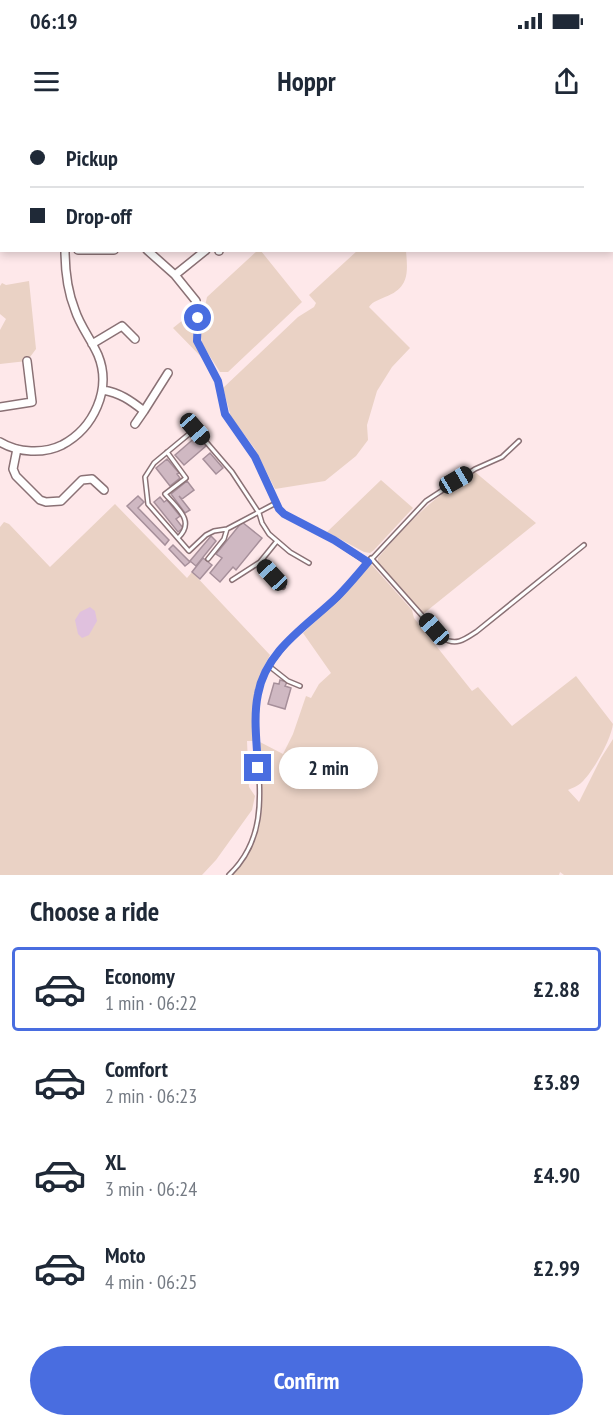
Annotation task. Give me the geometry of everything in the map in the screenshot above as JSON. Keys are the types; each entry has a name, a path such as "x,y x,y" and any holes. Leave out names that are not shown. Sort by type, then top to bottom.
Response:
{"street":[{"path":"0,442 17,449 56,448 73,439 96,411 102,390 103,369 75,310 69,290 65,252"},
{"path":"149,252 175,275 196,301"},
{"path":"175,275 204,252"},
{"path":"92,344 122,326 135,339"},
{"path":"0,406 32,402 27,361"},
{"path":"135,424 168,373"},
{"path":"102,390 128,398 144,411"},
{"path":"17,449 13,469 16,476 40,500 61,501 82,480 92,479 104,490"}],"lane":[{"path":"196,301 199,307 197,341 218,381 225,414 255,457 276,503 284,514 334,540 368,562"},
{"path":"276,503 259,513 227,529 213,531 189,551 148,504 148,492 144,482 149,470 195,429 232,472 259,513 262,523 277,541 309,562"},
{"path":"229,875 249,850 256,831 260,798 255,717 260,684 269,666 282,647 338,596 426,501 475,469 502,458 519,441"},
{"path":"167,452 186,478 165,494 185,518 187,525 185,532 178,538"},
{"path":"208,559 224,539 227,529"},
{"path":"232,580 260,562 277,541"},
{"path":"371,558 442,638 453,643 476,632 584,545"},
{"path":"260,562 283,587"},
{"path":"269,666 288,681 300,686"}],"shaded area":[{"path":"256,252 262,252 302,302 228,372 220,372 202,344 201,325 207,297"},
{"path":"356,252 406,252 407,273 403,284 399,289 369,307 410,348 392,367 377,391 367,425 368,440 356,456 325,481 275,489 255,449 231,417 223,388 298,317 314,307 316,303 309,295"},
{"path":"29,281 36,349 27,361 0,364 0,330 6,319 0,314 0,286 2,283 6,285"},
{"path":"199,307 197,341 210,366 173,328"},
{"path":"475,472 536,523 423,614 378,562 378,558 422,510"},
{"path":"381,480 413,508 374,550 370,553 364,552 327,532"},
{"path":"115,504 187,578 192,572 270,655 262,670 255,695 253,741 247,741 249,787 255,796 252,810 216,860 202,875 0,875 0,527 4,522 9,524 50,567"},
{"path":"371,564 412,610 414,618 472,691 478,687 512,726 576,676 613,724 605,747 591,771 580,784 568,790 579,802 613,739 613,875 564,875 560,872 559,875 232,875 253,845 259,829 262,812 262,778 258,741 283,754 293,734 306,696 311,698 319,684 331,673 303,633"},
{"path":"90,607 95,611 97,621 89,635 82,638 78,634 75,620 80,612"}],"building":[{"path":"197,436 206,446 184,465 175,455"},
{"path":"210,453 223,468 216,474 203,459"},
{"path":"167,459 179,473 177,474 180,478 170,486 156,468"},
{"path":"187,481 194,490 182,499 179,496 190,510 185,513 171,494"},
{"path":"138,496 144,502 138,508 169,540 165,545 127,506"},
{"path":"160,497 164,502 167,500 180,516 176,519 183,528 178,532 154,502"},
{"path":"242,522 262,538 236,570 233,567 220,582 210,573 222,558 216,554"},
{"path":"211,536 216,541 196,566 190,561"},
{"path":"173,545 190,562 185,566 169,549"},
{"path":"203,558 212,565 200,579 192,572"},
{"path":"280,680 287,682 285,686 291,688 285,709 268,704 274,683 279,684"}],"route":[{"path":"198,318 197,341 218,381 225,414 255,457 279,509 368,562 338,596 282,647 271,661 260,684 256,707 258,768"}]}
